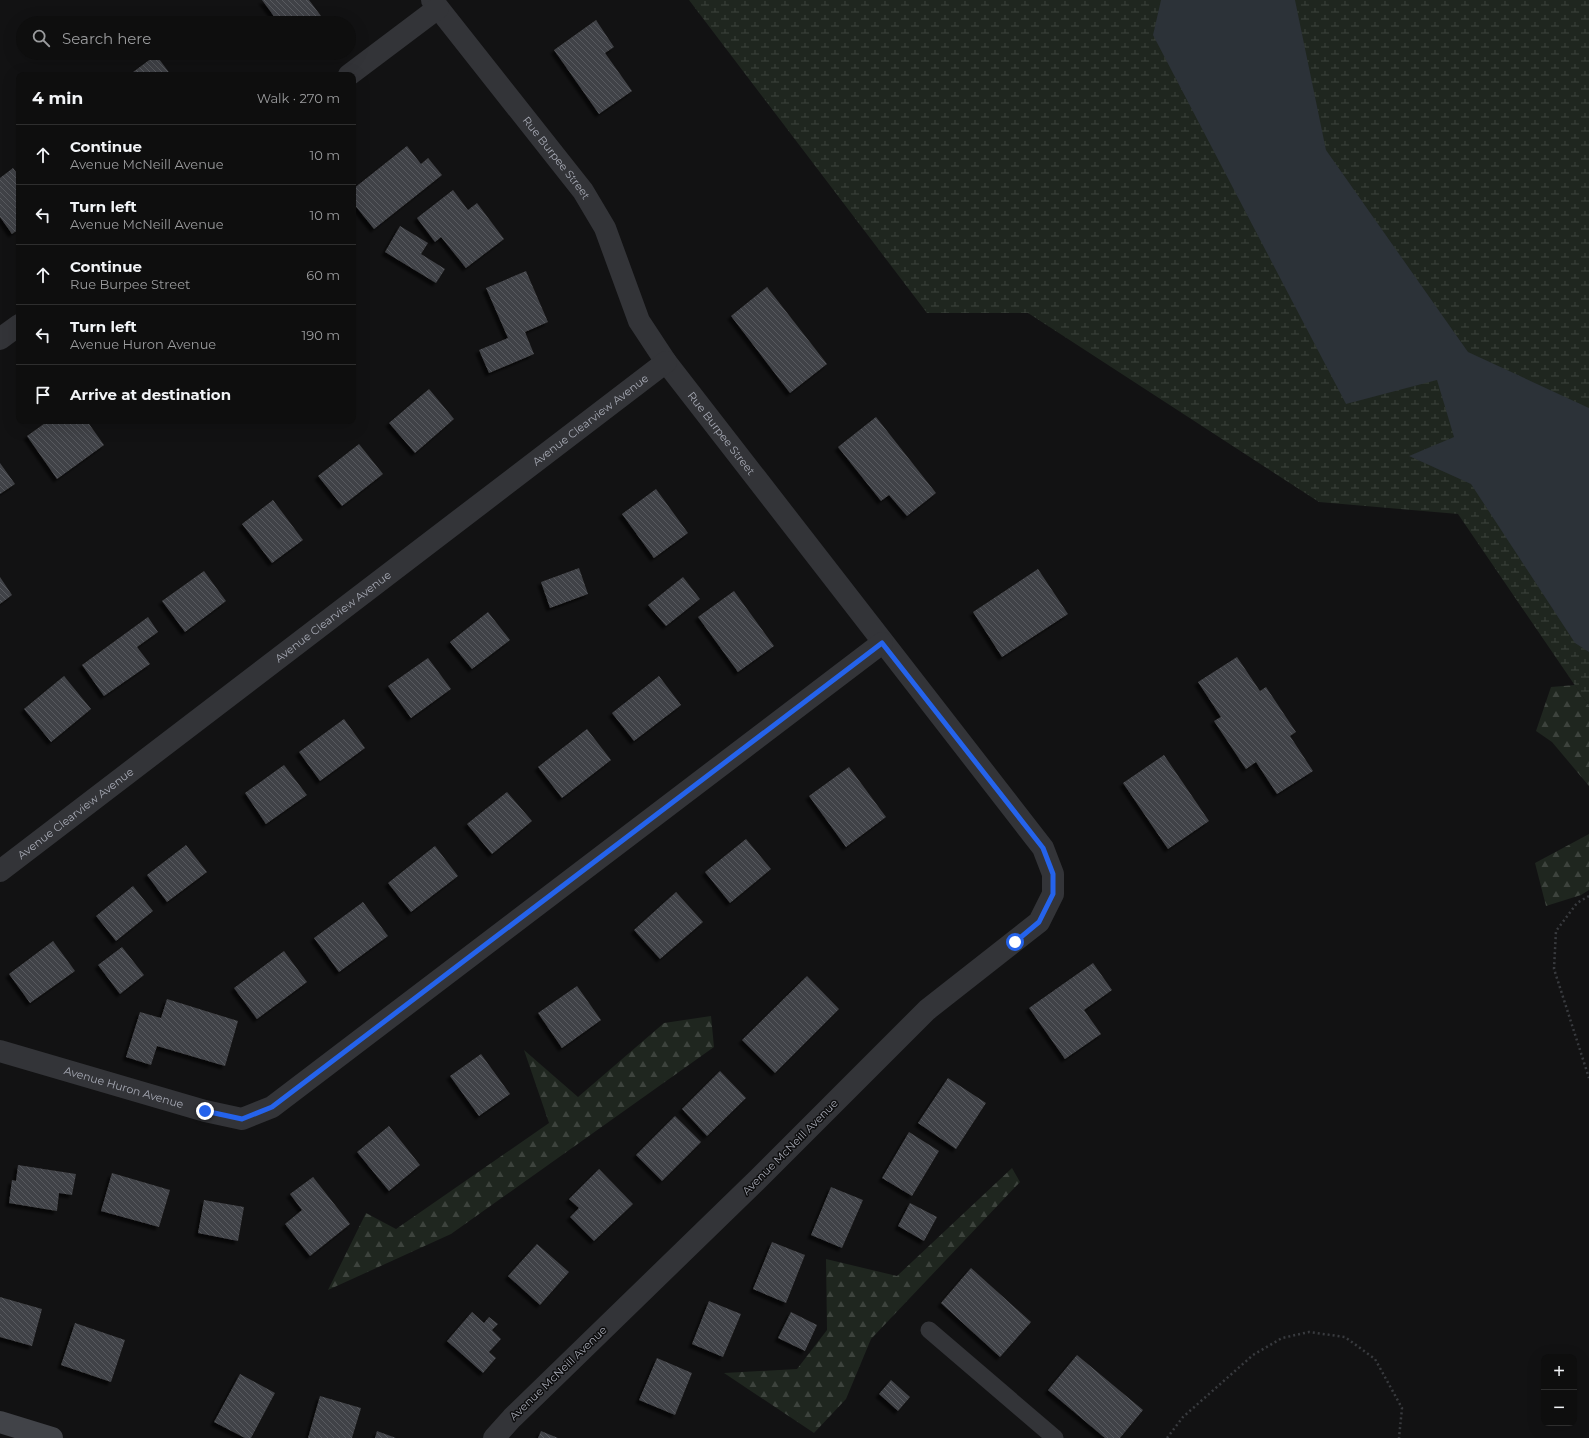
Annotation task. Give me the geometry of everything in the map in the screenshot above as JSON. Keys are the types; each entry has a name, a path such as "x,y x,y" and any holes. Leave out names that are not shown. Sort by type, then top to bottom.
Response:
{"street":[{"path":"353,72 435,4"},
{"name":"Rue Burpee Street","path":"435,4 583,191 604,228 639,321 666,362 882,643 1043,848"},
{"path":"0,339 16,327"},
{"name":"Avenue Clearview Avenue","path":"0,871 666,362"},
{"name":"Avenue Huron Avenue","path":"0,1051 205,1111 242,1119 272,1107 882,643"},
{"name":"Avenue McNeill Avenue","path":"494,1438 512,1418 758,1180 926,1010 1039,922 1053,894 1053,874 1043,848"},
{"path":"0,1422 52,1438"}],"lane":[{"path":"930,1330 1055,1438"}],"path":[{"path":"1589,896 1577,903 1556,931 1554,969 1589,1078"},
{"path":"1167,1438 1184,1417 1252,1355 1282,1338 1309,1332 1345,1337 1375,1359 1402,1408 1399,1438"}],"green space":[{"path":"689,0 1589,0 1589,706 1458,514 1319,502 1028,313 927,313"},
{"path":"1575,685 1589,706 1589,786 1552,742 1536,731 1551,687"},
{"path":"1589,834 1589,890 1581,895 1546,906 1535,863"},
{"path":"711,1016 714,1047 451,1234 328,1290 366,1213 396,1229 549,1123 524,1050 578,1097 664,1023"},
{"path":"1012,1168 1020,1182 871,1339 846,1399 814,1433 724,1373 797,1369 827,1330 826,1259 897,1276"}],"shaded area":[{"path":"1161,0 1295,0 1326,150 1468,352 1589,408 1589,652 1575,643 1471,484 1409,456 1454,437 1437,380 1346,404 1153,35"}],"building":[{"path":"262,0 309,0 321,16 274,16"},
{"path":"596,20 614,47 605,53 632,91 599,114 554,50"},
{"path":"149,60 160,60 169,72 133,72"},
{"path":"407,146 421,164 428,158 442,175 374,229 356,207 356,187"},
{"path":"13,168 16,172 16,231 12,234 0,217 0,178"},
{"path":"453,190 468,210 477,203 504,239 466,268 441,237 435,242 417,218"},
{"path":"400,226 428,243 421,254 445,269 436,283 385,252"},
{"path":"526,271 548,322 525,332 534,354 489,373 479,350 508,338 486,288"},
{"path":"767,287 827,364 790,393 731,316"},
{"path":"429,389 454,419 415,453 389,423"},
{"path":"876,417 936,493 907,516 889,495 881,501 838,447"},
{"path":"44,424 89,424 104,445 57,479 27,436"},
{"path":"359,444 383,474 342,506 318,476"},
{"path":"0,463 15,484 0,494"},
{"path":"656,489 688,533 654,558 622,514"},
{"path":"273,500 303,540 272,563 242,524"},
{"path":"579,568 588,594 550,608 541,582"},
{"path":"1038,569 1068,614 1002,657 973,612"},
{"path":"204,571 226,601 185,632 162,601"},
{"path":"0,577 12,595 0,604"},
{"path":"683,577 700,599 666,626 648,605"},
{"path":"734,591 774,646 738,672 698,617"},
{"path":"488,612 510,640 472,669 450,642"},
{"path":"148,617 158,632 137,647 150,664 104,696 82,665"},
{"path":"1237,657 1260,691 1266,687 1296,732 1290,736 1313,771 1277,794 1256,762 1246,769 1214,721 1221,717 1198,682"},
{"path":"428,658 451,689 411,718 388,686"},
{"path":"64,676 91,709 51,742 24,709"},
{"path":"659,676 681,705 634,741 612,713"},
{"path":"344,719 365,748 320,781 299,752"},
{"path":"587,729 611,760 562,798 538,767"},
{"path":"1164,755 1209,821 1168,849 1123,783"},
{"path":"284,765 307,795 266,824 245,793"},
{"path":"849,767 886,817 846,847 809,796"},
{"path":"507,792 532,821 492,854 467,824"},
{"path":"746,839 771,869 730,903 705,872"},
{"path":"186,845 207,872 167,902 147,875"},
{"path":"435,846 458,876 411,912 388,883"},
{"path":"133,886 153,911 116,941 96,916"},
{"path":"676,892 703,922 660,959 634,930"},
{"path":"363,902 388,936 339,972 314,938"},
{"path":"53,941 75,971 30,1003 9,974"},
{"path":"122,947 144,975 120,994 98,965"},
{"path":"284,951 307,982 257,1019 234,988"},
{"path":"1093,963 1112,990 1084,1010 1101,1034 1065,1059 1029,1008"},
{"path":"807,976 839,1009 775,1073 742,1040"},
{"path":"577,986 601,1020 562,1048 538,1013"},
{"path":"167,999 238,1021 225,1066 157,1046 151,1065 126,1057 140,1012 161,1018"},
{"path":"481,1054 510,1094 479,1116 450,1076"},
{"path":"720,1071 746,1098 707,1136 682,1109"},
{"path":"948,1078 986,1103 956,1149 918,1123"},
{"path":"675,1116 701,1142 662,1181 636,1155"},
{"path":"389,1126 420,1165 389,1191 357,1152"},
{"path":"909,1132 939,1151 912,1196 882,1178"},
{"path":"18,1165 76,1174 72,1195 59,1193 57,1211 9,1203 12,1180 16,1181"},
{"path":"599,1169 633,1204 594,1241 570,1217 579,1208 569,1199"},
{"path":"112,1173 170,1190 159,1227 101,1211"},
{"path":"313,1177 350,1224 310,1256 285,1224 302,1210 290,1194"},
{"path":"831,1187 863,1200 842,1248 811,1235"},
{"path":"204,1200 244,1207 238,1241 198,1233"},
{"path":"910,1203 937,1217 924,1241 898,1226"},
{"path":"772,1242 805,1255 786,1303 753,1289"},
{"path":"537,1244 569,1272 540,1305 508,1276"},
{"path":"971,1268 1031,1322 1000,1357 941,1303"},
{"path":"0,1297 42,1309 32,1346 0,1337"},
{"path":"709,1301 741,1314 723,1357 692,1344"},
{"path":"472,1312 484,1323 489,1317 498,1324 492,1330 501,1339 489,1352 496,1358 483,1373 447,1341"},
{"path":"791,1312 817,1325 805,1351 778,1338"},
{"path":"75,1323 125,1340 111,1382 61,1365"},
{"path":"1077,1355 1143,1410 1120,1438 1105,1438 1048,1390"},
{"path":"657,1358 692,1373 675,1415 639,1400"},
{"path":"240,1374 275,1393 251,1438 245,1438 214,1422"},
{"path":"891,1380 910,1397 898,1411 879,1394"},
{"path":"320,1396 361,1408 352,1438 308,1438"},
{"path":"377,1431 396,1438 375,1438"},
{"path":"541,1431 558,1438 538,1438"}],"route":[{"path":"205,1111 242,1119 272,1107 882,643 1043,848 1053,874 1053,894 1039,922 1015,942"}]}
